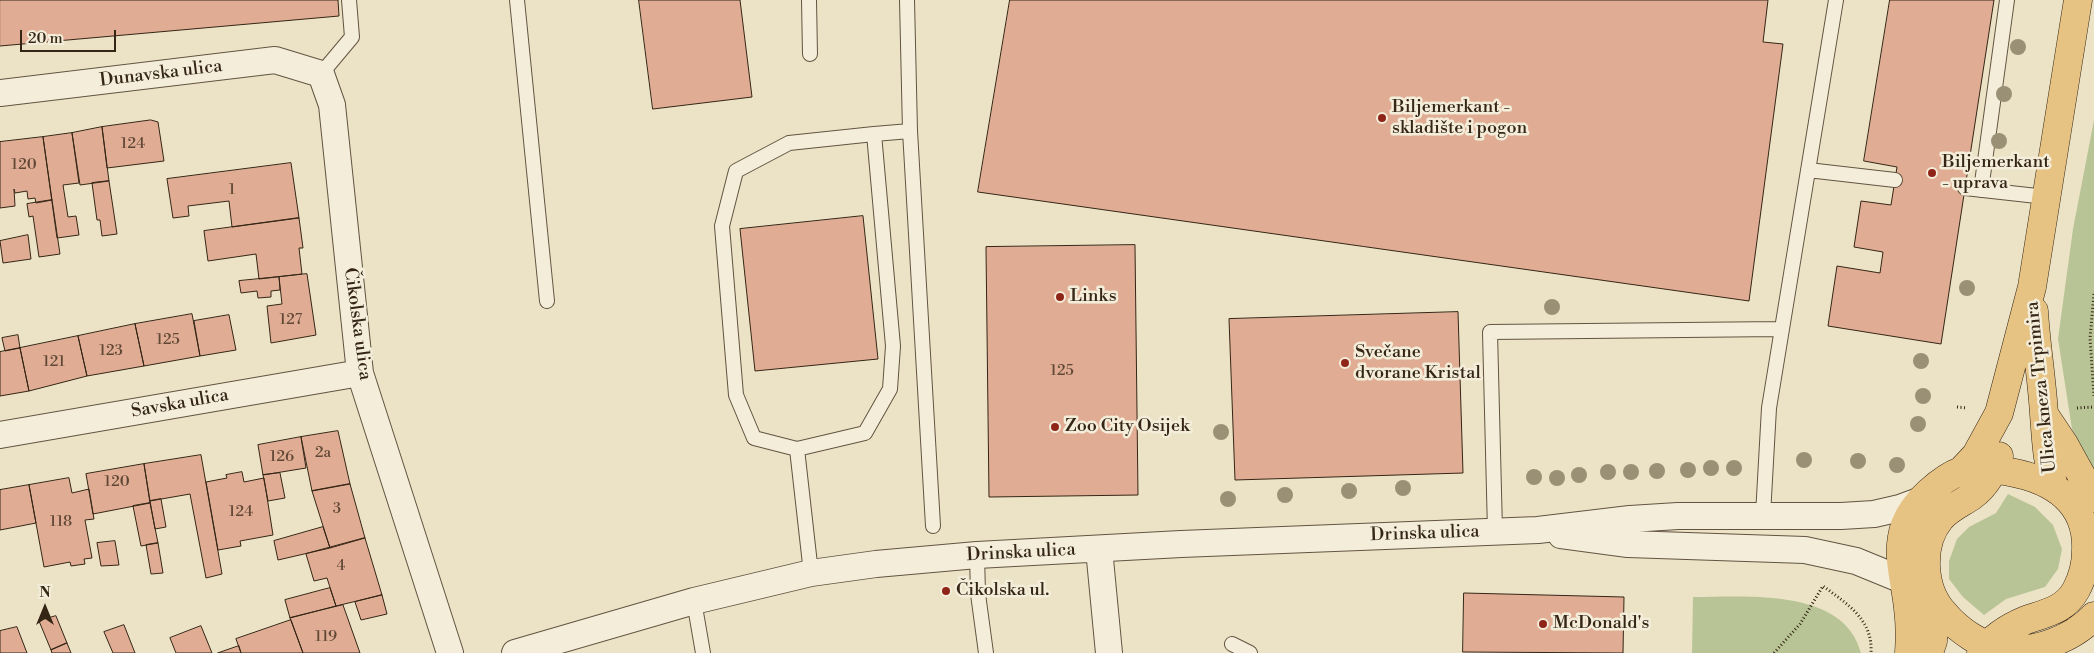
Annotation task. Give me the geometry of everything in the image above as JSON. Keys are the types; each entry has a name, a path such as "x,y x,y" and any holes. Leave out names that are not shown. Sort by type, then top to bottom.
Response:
{"main road":[{"name":"Ulica kneza Trpimira","path":"1961,471 1976,454 1999,413 2032,287 2078,0"},
{"name":"Ulica kneza Trpimira","path":"2032,287 2047,464 2059,491"},
{"path":"1929,653 1933,641 1933,598 1927,579 1927,561 1931,537 1941,518 1985,485 1994,470 2000,452 2002,431 1999,413"},
{"path":"2044,414 2064,444 2094,498"},
{"path":"1909,653 1908,607 1900,567 1900,546 1906,524 1919,501 1940,484 1961,471 1994,470 2022,474 2059,491 2076,507 2083,523 2086,541 2082,576 2076,591 2068,602 2059,608 2008,629 1984,649"},
{"path":"1933,598 1951,621 1984,649 2022,651 2040,647 2058,640 2086,624 2094,616"}],"street":[{"name":"Dunavska ulica","path":"0,93 275,60 321,74"},
{"name":"Čikolska ulica","path":"321,74 332,105 360,373 450,653"},
{"name":"Savska ulica","path":"0,436 360,373"},
{"path":"2059,491 2094,509"},
{"name":"Drinska ulica","path":"515,653 694,601 810,573 876,564 977,555 1538,530 1630,518 1763,515 1841,516 1874,514 1919,501"},
{"name":"Drinska ulica","path":"1538,530 1582,539 1628,544 1805,550 1856,560 1904,580 1933,598"},
{"path":"1099,549 1109,653"}],"lane":[{"path":"321,74 352,38 349,0"},
{"path":"517,0 547,301"},
{"path":"809,0 810,54"},
{"path":"907,0 910,131 933,526"},
{"path":"1763,515 1769,408 1780,329 1836,0"},
{"path":"1981,190 2007,0"},
{"path":"874,134 893,346 890,389 865,433 797,449 754,438 736,395 722,226 736,172 789,143 874,134 910,131"},
{"path":"1808,170 1895,180"},
{"path":"1965,188 2046,197"},
{"path":"1495,531 1490,332 1780,329"},
{"path":"797,449 810,573"},
{"path":"977,555 978,594 986,653"},
{"path":"694,601 703,653"},
{"path":"1232,644 1250,653"}],"path":[{"path":"2094,294 2090,338 2094,396"},
{"path":"1774,653 1800,624 1823,586 1853,608 1868,629 1870,653"}],"green space":[{"path":"2094,120 2094,473 2072,429 2058,339 2073,229"},
{"path":"2008,494 2035,507 2053,525 2062,549 2058,569 2045,587 2006,599 1984,615 1963,597 1949,579 1949,561 1957,539 1969,527 1996,513"},
{"path":"1693,597 1765,597 1790,600 1814,606 1835,616 1851,632 1861,653 1692,653"}],"building":[{"path":"0,0 338,0 339,16 0,46"},
{"path":"639,0 740,0 752,97 653,109"},
{"name":"Biljemerkant - skladište i pogon","path":"1010,0 1768,0 1763,42 1783,44 1749,301 978,192"},
{"name":"Biljemerkant - uprava","path":"1890,0 1994,0 1941,344 1828,326 1837,266 1880,273 1883,252 1854,247 1861,201 1891,205 1897,167 1864,161"},
{"path":"151,120 158,122 164,161 107,168 102,127"},
{"path":"102,127 109,181 80,185 72,133"},
{"path":"72,133 79,183 63,185 68,217 76,216 79,235 57,238 43,137"},
{"path":"43,137 52,200 36,203 35,198 28,199 27,191 15,193 14,189 15,206 0,208 0,142"},
{"path":"291,163 299,218 232,227 229,201 188,206 189,216 173,218 167,179"},
{"path":"109,181 117,234 102,236 100,220 97,220 92,183"},
{"path":"52,200 60,254 39,257 33,216 29,217 27,204"},
{"path":"863,216 878,359 755,371 740,229"},
{"path":"299,218 303,248 299,248 302,274 259,279 256,254 208,261 204,231"},
{"path":"28,235 31,259 3,263 0,241"},
{"path":"1135,245 1138,495 989,497 986,247"},
{"path":"307,274 316,335 271,343 267,306 282,304 279,277"},
{"path":"279,277 280,290 271,291 271,297 258,298 257,291 241,293 239,281"},
{"name":"Svečane dvorane Kristal","path":"1458,312 1463,473 1235,480 1229,319"},
{"path":"192,314 200,356 144,366 135,324"},
{"path":"229,315 236,350 200,356 194,321"},
{"path":"135,324 144,366 87,376 78,336"},
{"path":"18,335 20,348 5,351 2,338"},
{"path":"78,336 87,376 29,391 20,348"},
{"path":"20,348 29,391 0,396 0,352"},
{"path":"338,431 350,484 312,491 301,437"},
{"path":"301,437 306,468 263,475 258,445"},
{"path":"201,455 222,574 206,578 190,494 150,501 144,464"},
{"path":"144,464 150,503 93,514 86,474"},
{"path":"242,472 244,482 264,478 273,535 240,541 241,546 218,550 206,482 227,478 226,475"},
{"path":"280,473 285,498 268,501 263,475"},
{"path":"69,478 72,493 89,489 94,519 85,520 92,558 84,559 85,564 71,566 70,562 44,567 29,485"},
{"path":"350,484 365,538 330,548 312,491"},
{"path":"29,485 36,523 0,530 0,490"},
{"path":"161,499 166,527 155,529 150,501"},
{"path":"150,503 158,543 141,546 133,506"},
{"path":"323,527 330,548 278,560 274,541"},
{"path":"365,538 382,595 336,606 327,578 314,581 306,554"},
{"path":"115,541 119,565 101,566 97,543"},
{"path":"158,543 163,573 151,574 146,545"},
{"path":"330,588 336,606 290,618 285,600"},
{"name":"McDonald's","path":"1464,593 1624,597 1623,653 1463,652"},
{"path":"382,595 387,614 361,620 355,602"},
{"path":"343,605 360,653 303,653 290,618"},
{"path":"56,616 67,643 51,650 39,621"},
{"path":"291,620 303,653 241,653 236,639"},
{"path":"124,625 135,653 113,653 104,632"},
{"path":"201,626 212,653 176,653 170,638"},
{"path":"17,627 27,653 0,653 0,631"},
{"path":"67,643 71,653 52,653 51,650"},
{"path":"239,646 241,653 218,653"}],"place":[{"name":"Biljemerkant - skladište i pogon","path":"1382,118"},
{"name":"Biljemerkant - uprava","path":"1932,173"},
{"name":"Links","path":"1060,297"},
{"name":"Svečane dvorane Kristal","path":"1345,363"},
{"name":"Zoo City Osijek","path":"1055,427"},
{"name":"Čikolska ul.","path":"946,591"},
{"name":"McDonald's","path":"1543,624"}]}
